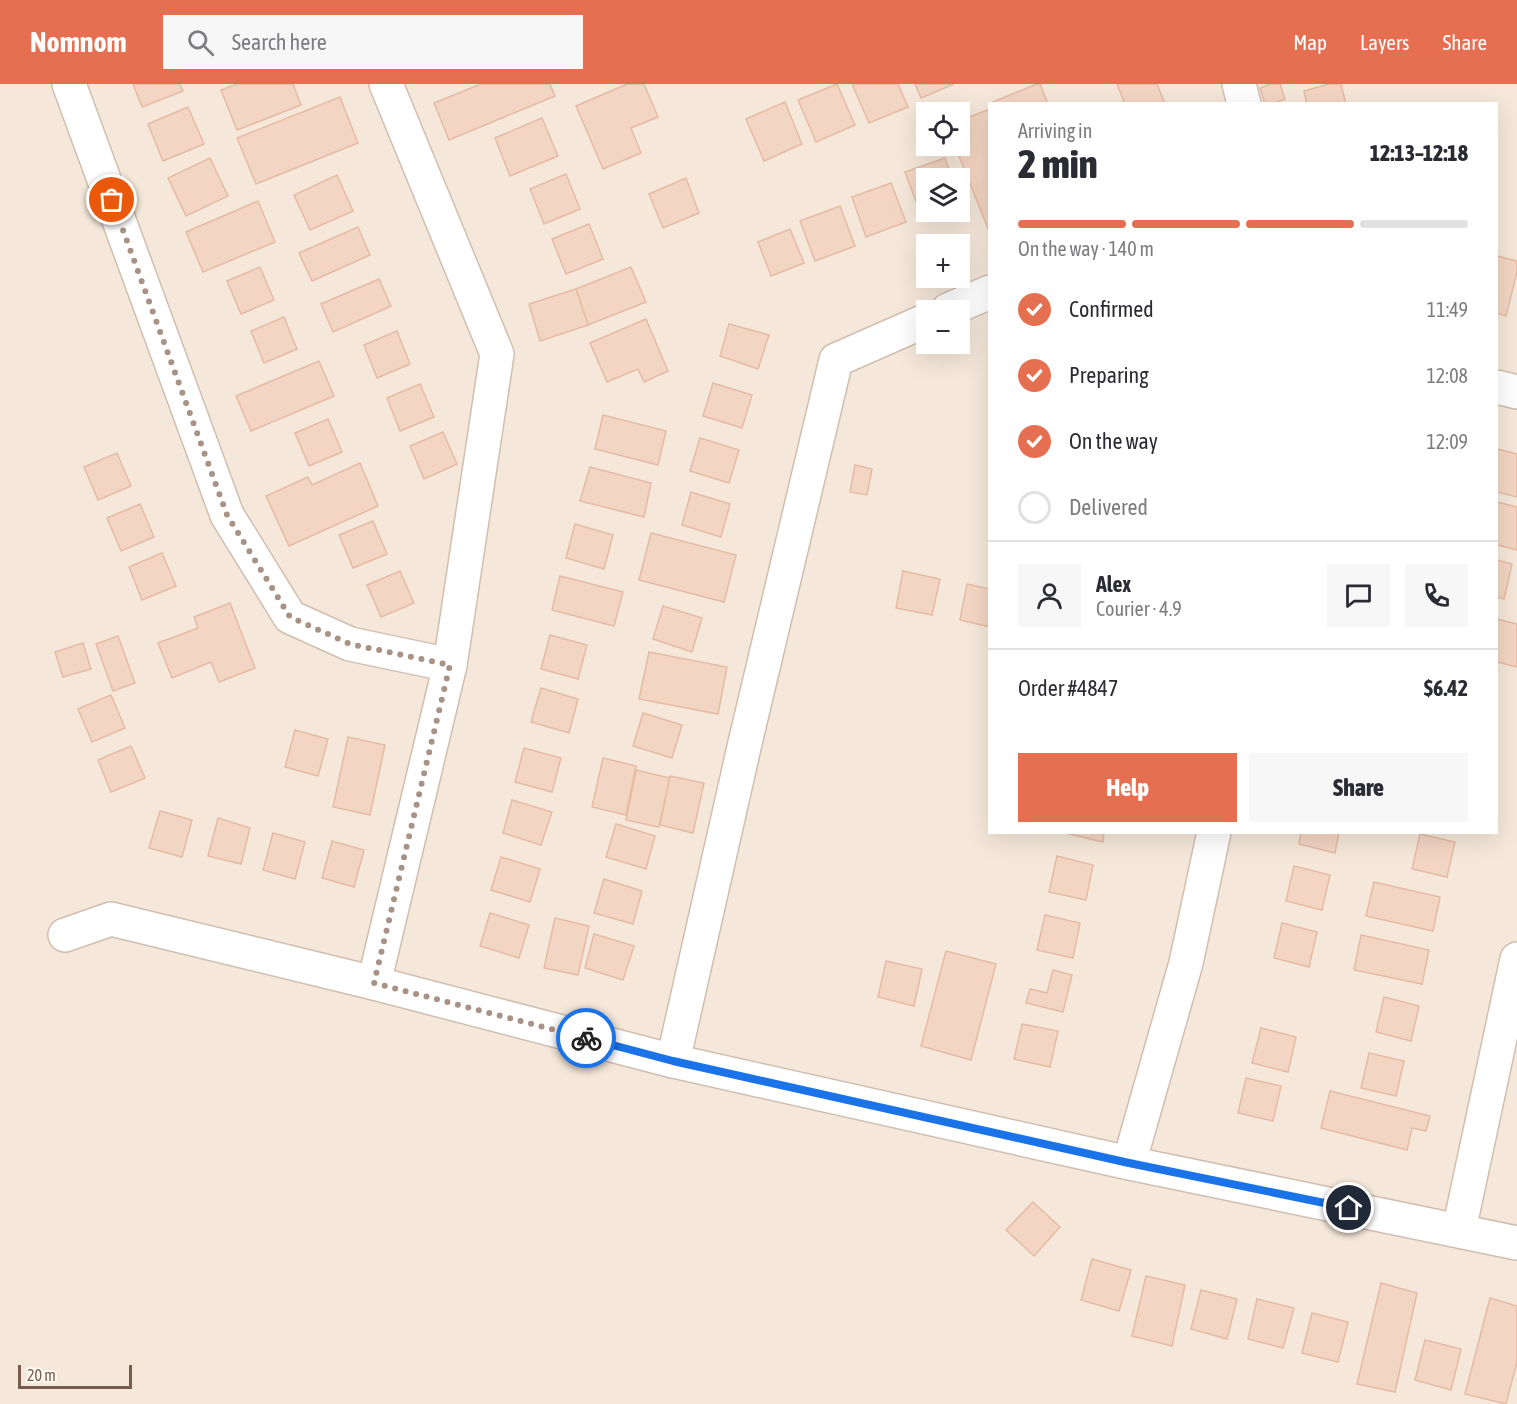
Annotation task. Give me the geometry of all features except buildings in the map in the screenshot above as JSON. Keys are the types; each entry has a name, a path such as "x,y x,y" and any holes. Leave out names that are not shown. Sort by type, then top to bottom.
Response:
{"street":[{"path":"69,84 227,515 290,617 350,644 450,665"},
{"path":"374,983 450,665 497,354 386,84"},
{"path":"1239,84 1244,102"},
{"path":"970,301 988,293"},
{"path":"673,1061 745,743 836,360 916,325"},
{"path":"1498,387 1517,392"},
{"path":"1129,1163 1186,963 1214,834"},
{"path":"65,935 111,919 374,983 673,1061 1129,1163 1517,1243"},
{"path":"1459,1230 1517,959"}],"shaded area":[{"path":"0,84 1517,84 1517,1404 0,1404"}],"way so far":[{"path":"112,200 227,515 290,617 350,644 450,665 374,983 586,1038"}],"route":[{"path":"586,1038 673,1061 1129,1163 1349,1208"}]}
